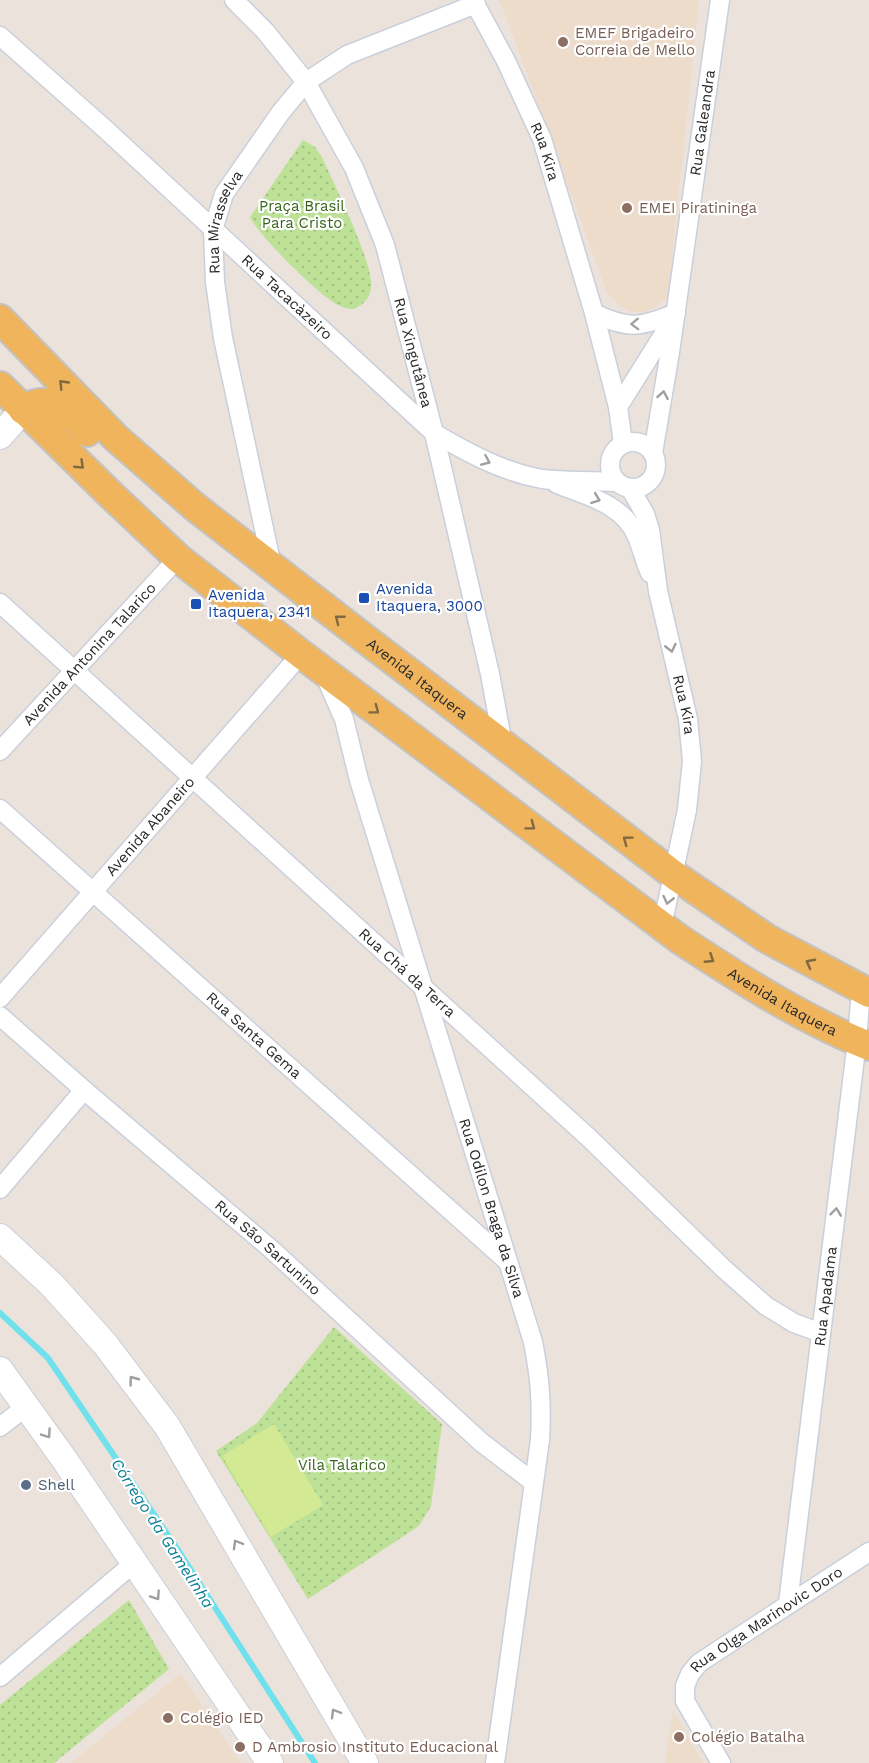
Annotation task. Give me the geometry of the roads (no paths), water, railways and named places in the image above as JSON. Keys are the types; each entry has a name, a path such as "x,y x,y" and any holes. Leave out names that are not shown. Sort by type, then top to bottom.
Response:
{"main road":[{"name":"Avenida Itaquera","path":"0,319 116,438 195,507 674,875 766,938 865,992"},
{"name":"Avenida Itaquera","path":"0,386 178,558 311,662 662,926 743,980 804,1015 863,1044"},
{"path":"0,436 23,410 41,401 61,408 116,459 150,486 183,506 195,507"},
{"path":"0,1237 52,1285 105,1344 167,1426 365,1763"},
{"path":"0,1370 27,1406 270,1763"}],"street":[{"name":"Rua Xingutânea","path":"234,0 265,31 306,82 354,168 385,244 434,433 490,674 503,745"},
{"name":"Rua Galeandra","path":"653,453 676,314 720,0"},
{"name":"Rua Mirasselva","path":"272,566 223,338 215,282 213,230 224,195 281,112 306,82 347,55 474,2"},
{"name":"Rua Kira","path":"474,2 506,61 542,139 594,313 618,407 623,443"},
{"name":"Rua Tacacàzeiro","path":"0,36 299,306 434,433 468,453 502,468 542,478 607,504 625,518 637,536 644,561 658,591"},
{"path":"594,313 614,323 629,325 644,324 676,314"},
{"name":"Rua Galeandra","path":"618,407 676,314"},
{"path":"635,441 642,443 653,453 656,460 654,474 645,485 623,485 609,469 609,462 615,449 623,443 635,441"},
{"name":"Rua Tacacàzeiro","path":"542,478 623,485"},
{"name":"Rua Kira","path":"623,485 645,514 650,530 658,591 688,720 692,761 687,810 662,926"},
{"name":"Avenida Antonina Talarico","path":"0,751 178,558"},
{"name":"Rua Chá da Terra","path":"0,603 423,985 588,1137 724,1269 758,1298 794,1323 821,1333"},
{"name":"Avenida Abaneiro","path":"0,998 192,777 311,662"},
{"name":"Rua Odilon Braga da Silva","path":"311,662 344,719 359,780 533,1342 539,1373 542,1405 540,1440 495,1763"},
{"name":"Rua Santa Gema","path":"0,809 508,1262"},
{"name":"Rua Apadama","path":"788,1604 821,1333 863,1044 865,992"},
{"name":"Rua São Sartunino","path":"0,1016 271,1249 481,1442 533,1482"},
{"path":"0,1189 84,1090"},
{"path":"0,1427 27,1406"},
{"name":"Rua Olga Marinovic Doro","path":"721,1763 685,1701 685,1686 690,1674 699,1663 869,1552"},
{"path":"0,1677 134,1563"}],"waterway":[{"name":"Córrego da Gamelinha","path":"0,1313 48,1358 180,1553 315,1763"}],"place":[{"name":"EMEF Brigadeiro Correia de Mello","path":"563,42"},
{"name":"EMEI Piratininga","path":"627,208"},
{"name":"Avenida Itaquera, 3000","path":"364,598"},
{"name":"Avenida Itaquera, 2341","path":"196,604"},
{"name":"Shell","path":"26,1485"},
{"name":"Colégio IED","path":"168,1718"},
{"name":"Colégio Batalha","path":"679,1737"},
{"name":"D Ambrosio Instituto Educacional","path":"240,1747"}],"park label":[{"name":"Praça Brasil Para Cristo","path":"302,214"},
{"name":"Vila Talarico","path":"342,1465"}]}
